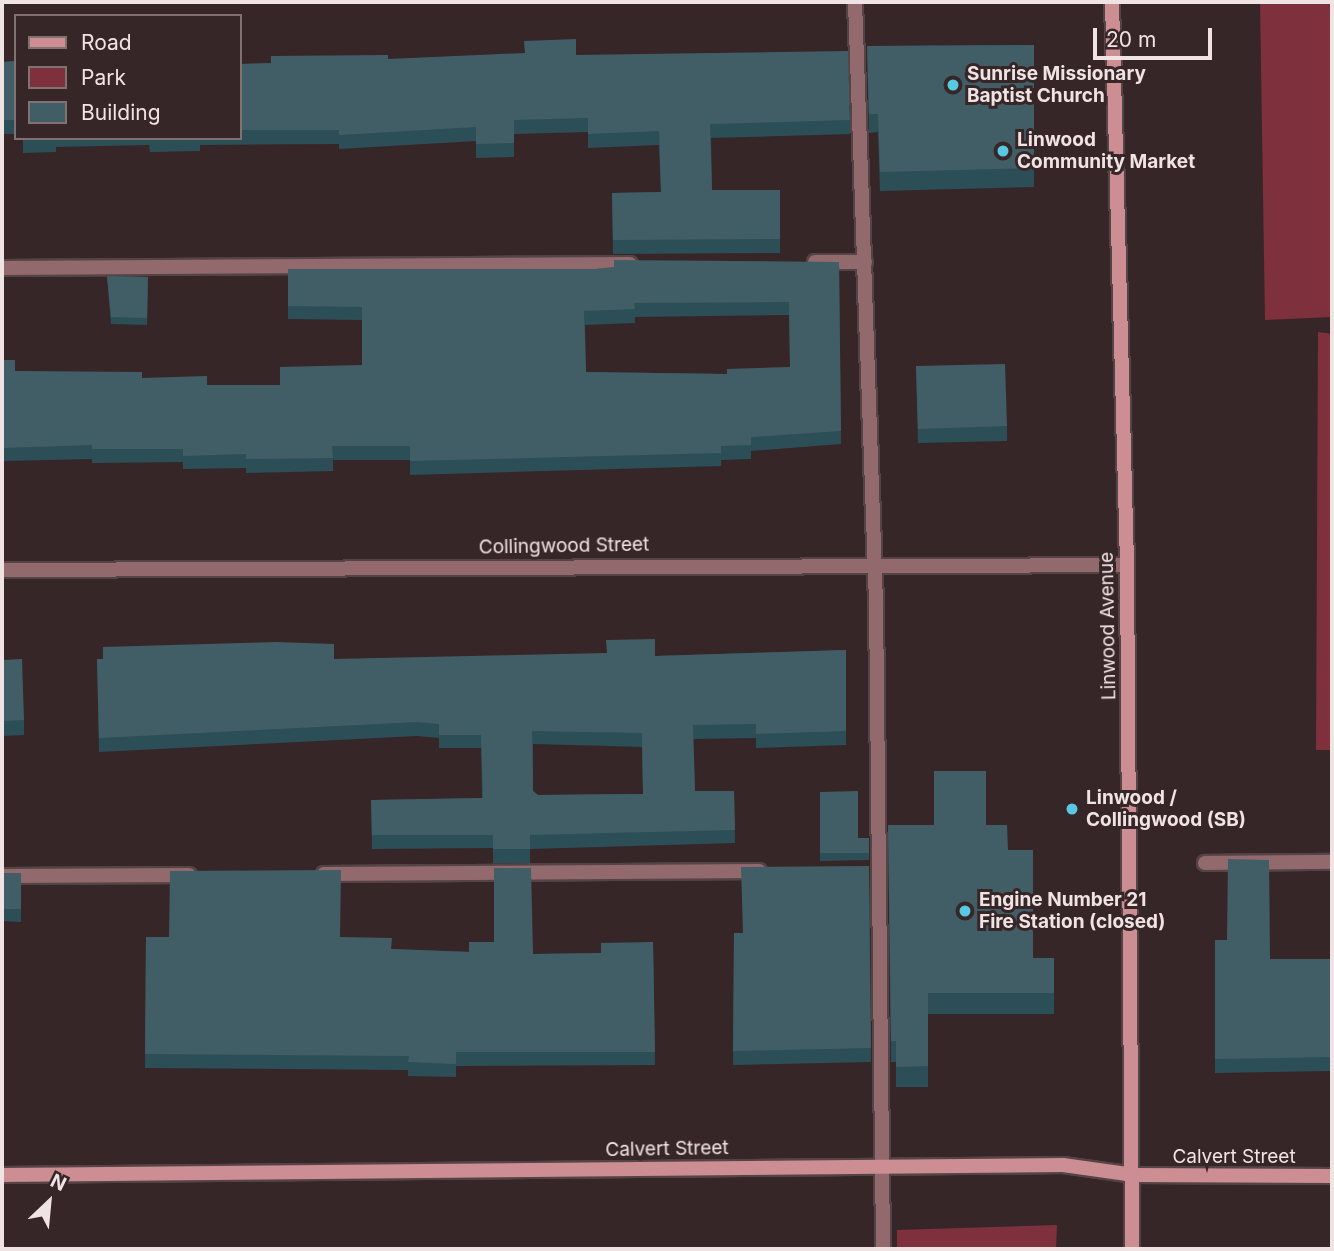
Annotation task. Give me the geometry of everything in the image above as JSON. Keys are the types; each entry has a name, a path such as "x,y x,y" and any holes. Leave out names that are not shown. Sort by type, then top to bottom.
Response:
{"street":[{"path":"855,2 875,562 873,870 884,1166 883,1249"},
{"name":"Linwood Avenue","path":"1112,2 1127,565 1135,1175 1132,1249"},
{"path":"795,262 865,262"},
{"path":"2,268 642,264"},
{"name":"Collingwood Street","path":"2,570 875,562 1127,565"},
{"path":"1205,863 1332,862"},
{"path":"308,874 782,870"},
{"path":"2,876 211,874"},
{"name":"Calvert Street","path":"2,1175 1063,1166 1135,1175 1332,1176"}],"green space":[{"path":"1260,2 1332,2 1332,317 1265,320"},
{"path":"1318,332 1332,334 1332,750 1316,750"},
{"path":"1057,1225 1056,1249 897,1249 897,1230"}],"building":[{"path":"576,39 576,55 848,51 850,120 710,124 712,190 780,190 780,239 613,240 612,193 661,192 659,131 588,134 588,118 514,120 514,143 476,144 476,127 339,135 339,130 242,130 242,64 271,63 271,56 388,55 388,59 525,53 524,41"},
{"path":"1034,45 1034,168 880,172 878,114 869,114 867,46"},
{"path":"14,61 14,120 2,120 2,62"},
{"path":"614,260 839,262 841,431 751,437 751,445 721,446 721,453 410,461 410,446 332,446 333,458 246,459 246,454 183,456 183,449 92,449 92,445 2,448 2,360 15,360 15,371 142,372 142,378 207,376 207,385 280,385 280,367 362,365 362,307 288,306 288,269 614,267","holes":["789,302 790,367 727,369 727,374 586,372 584,311 635,309 634,303"]},
{"path":"107,276 148,277 147,318 111,317"},
{"path":"1005,364 1007,426 918,429 916,366"},
{"path":"655,639 655,656 846,650 846,731 756,734 756,724 693,725 695,791 734,791 735,830 530,835 530,849 493,849 493,835 372,835 371,800 483,798 481,735 439,735 439,724 417,722 99,738 97,659 103,659 103,647 276,642 334,644 334,659 607,653 606,640","holes":["532,731 642,733 643,794 538,795 533,791"]},
{"path":"22,659 24,720 2,721 2,660"},
{"path":"934,771 986,771 986,825 1007,825 1008,850 1033,850 1033,958 1054,958 1054,993 928,993 928,1066 896,1067 896,1041 891,1041 888,825 934,825"},
{"path":"858,791 858,838 869,838 869,853 820,853 820,792"},
{"path":"1228,859 1269,860 1270,959 1332,959 1332,1057 1215,1059 1215,940 1227,940"},
{"path":"869,866 871,1048 733,1051 734,933 743,933 741,867"},
{"path":"494,868 531,868 533,954 601,953 601,943 653,942 655,1052 456,1052 456,1064 408,1062 409,1056 145,1054 146,937 169,937 170,871 341,870 340,937 392,938 391,949 469,952 469,942 494,942"},
{"path":"2,873 21,873 21,909 2,909"}],"place":[{"name":"Sunrise Missionary Baptist Church","path":"953,85"},
{"name":"Linwood Community Market","path":"1003,151"},
{"name":"Linwood / Collingwood (SB)","path":"1072,809"},
{"name":"Engine Number 21 Fire Station (closed)","path":"965,911"}]}
